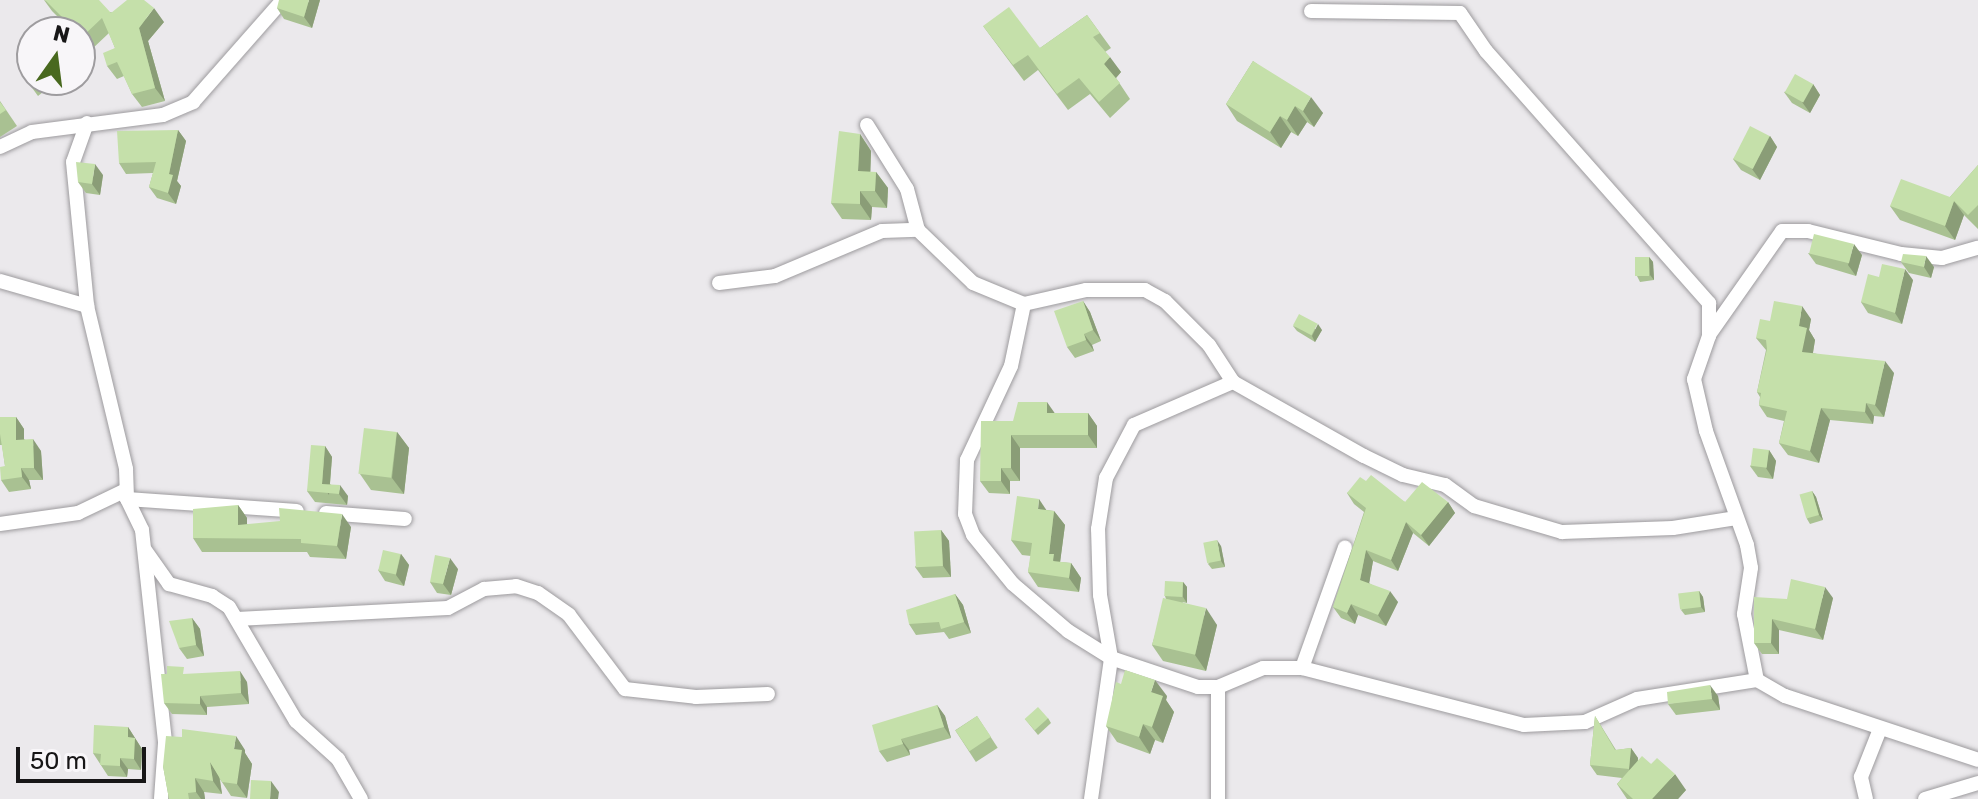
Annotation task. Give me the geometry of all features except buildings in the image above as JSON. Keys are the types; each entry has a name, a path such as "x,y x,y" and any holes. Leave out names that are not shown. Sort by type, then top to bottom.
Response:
{"street":[{"path":"0,147 32,132 163,115 193,102 283,0"},
{"path":"1311,11 1464,6 1486,51 1709,303 1709,336"},
{"path":"87,123 73,162 87,306 126,469 126,494 136,512 143,545 165,743 161,799"},
{"path":"867,125 907,189 918,230 973,283 1024,304 1086,290 1145,290 1165,301 1209,345 1233,382 1403,475 1445,485 1474,506 1562,532 1673,528 1736,518"},
{"path":"719,283 775,276 882,231 918,230"},
{"path":"1757,680 1744,614 1751,568 1706,431 1694,379 1709,336 1782,231 1808,231 1901,254 1942,258 1978,248"},
{"path":"0,281 87,306"},
{"path":"1024,304 1011,366 967,460 965,514 973,535 1013,584 1068,631 1111,658 1198,687 1218,687 1263,668 1302,668 1424,704 1524,725 1585,722 1637,699 1757,680 1785,696 1978,760"},
{"path":"1091,799 1111,658 1100,595 1098,529 1111,467 1134,425 1233,382"},
{"path":"0,524 78,513 126,494 405,519"},
{"path":"143,545 169,584 212,596 237,619 296,721 338,759 361,799"},
{"path":"1302,668 1345,547"},
{"path":"237,619 448,608 484,589 516,586 538,593 569,615 625,689 696,697 768,694"},
{"path":"1218,687 1218,799"},
{"path":"1866,799 1861,777 1880,729"},
{"path":"1925,799 1978,783"}]}
